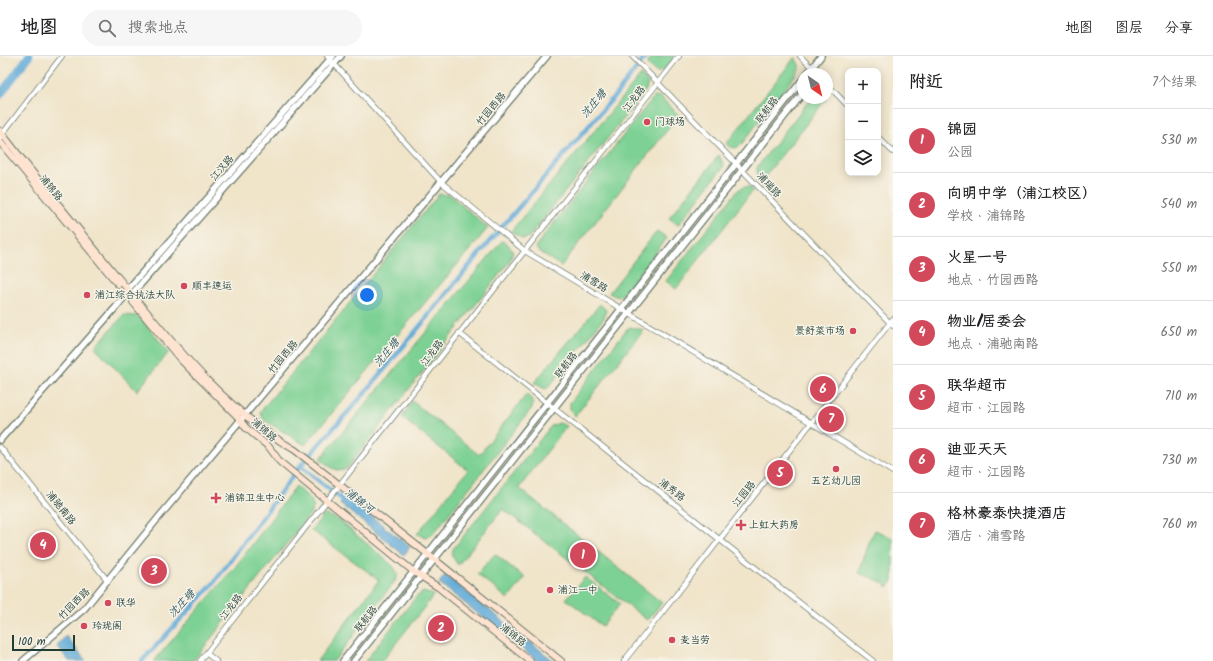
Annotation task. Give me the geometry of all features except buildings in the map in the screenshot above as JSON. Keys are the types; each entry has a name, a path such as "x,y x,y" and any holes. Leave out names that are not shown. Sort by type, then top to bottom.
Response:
{"main road":[{"name":"浦锦路","path":"1,134 129,292 181,360 246,428 269,447 286,467 326,501 422,574 530,661"},
{"name":"浦锦路","path":"0,142 200,372 246,416 280,442 299,453 561,661"}],"street":[{"path":"1,134 62,56"},
{"name":"江汉路","path":"0,440 331,59 341,56"},
{"name":"竹园西路","path":"23,661 84,609 547,56"},
{"name":"浦瑞路","path":"632,56 892,323"},
{"name":"江龙路","path":"200,661 679,56"},
{"path":"800,56 812,68 822,56"},
{"name":"浦雪路","path":"331,59 441,182 524,251 893,472"},
{"name":"联航路","path":"344,661 797,87"},
{"path":"833,90 846,104"},
{"name":"联航路","path":"354,661 797,101"},
{"path":"881,139 893,152"},
{"name":"江园路","path":"624,661 719,539 892,323"},
{"name":"浦秀路","path":"460,333 873,661"},
{"name":"浦驰南路","path":"0,447 108,580"},
{"path":"206,653 216,661"}],"green space":[{"path":"653,56 675,56 664,70 657,73 647,64"},
{"path":"795,57 800,67 797,68 797,73 740,146 733,148 726,144"},
{"path":"641,75 648,83 646,90 529,237 523,239 511,231"},
{"path":"659,96 679,115 561,266 539,252 536,248 538,243 653,98"},
{"path":"806,104 822,104 762,180 757,174 757,167"},
{"path":"719,155 724,166 678,225 669,218"},
{"path":"744,187 749,187 753,190 676,289 666,281 738,190"},
{"path":"439,194 450,195 488,228 305,445 264,420 260,412"},
{"path":"657,231 667,238 624,293 618,297 609,293"},
{"path":"502,241 508,244 513,252 510,261 347,468 343,470 336,470 320,459"},
{"path":"600,304 606,310 604,318 549,387 545,389 534,383"},
{"path":"124,315 138,316 169,352 137,391 95,347"},
{"path":"630,327 644,330 575,416 570,409 570,403 626,330"},
{"path":"527,394 533,401 532,408 434,533 426,538 417,534 468,470 402,418 412,401 479,455"},
{"path":"559,423 567,426 519,488 662,603 647,620 503,509 458,565 452,556 453,549 551,426"},
{"path":"296,486 310,499 314,506 311,513 193,661 154,661 236,566"},
{"path":"325,514 339,520 393,566 398,574 395,581 334,661 317,661 379,580 311,530"},
{"path":"875,530 893,538 893,581 888,587 880,581 859,573"},
{"path":"495,554 525,578 508,599 477,574"},
{"path":"585,577 620,604 602,626 566,599"},
{"path":"423,592 434,595 382,661 365,661 416,597"}],"water":[{"path":"346,496 410,547 404,555 340,504"},
{"path":"445,575 554,661 538,661 439,583"},
{"path":"66,636 86,661 69,661 57,646"}],"waterway":[{"path":"0,95 29,56"},
{"name":"沈庄塘","path":"142,661 213,584 300,466 364,394 489,242 618,92 646,56"},
{"name":"浦锦河","path":"300,466 348,504"}],"place":[{"name":"门球场","path":"647,122"},
{"name":"顺丰速运","path":"184,286"},
{"name":"浦江综合执法大队","path":"87,295"},
{"name":"景舒菜市场","path":"853,331"},
{"name":"迪亚天天","path":"823,389"},
{"name":"格林豪泰快捷酒店","path":"831,419"},
{"name":"五艺幼儿园","path":"836,469"},
{"name":"联华超市","path":"780,473"},
{"name":"浦锦卫生中心","path":"216,498"},
{"name":"上虹大药房","path":"741,525"},
{"name":"物业/居委会","path":"43,545"},
{"name":"锦园","path":"583,555"},
{"name":"火星一号","path":"154,571"},
{"name":"浦江一中","path":"550,590"},
{"name":"联华","path":"108,603"},
{"name":"玲珑阁","path":"84,626"},
{"name":"向明中学（浦江校区）","path":"441,628"},
{"name":"麦当劳","path":"672,640"}]}
